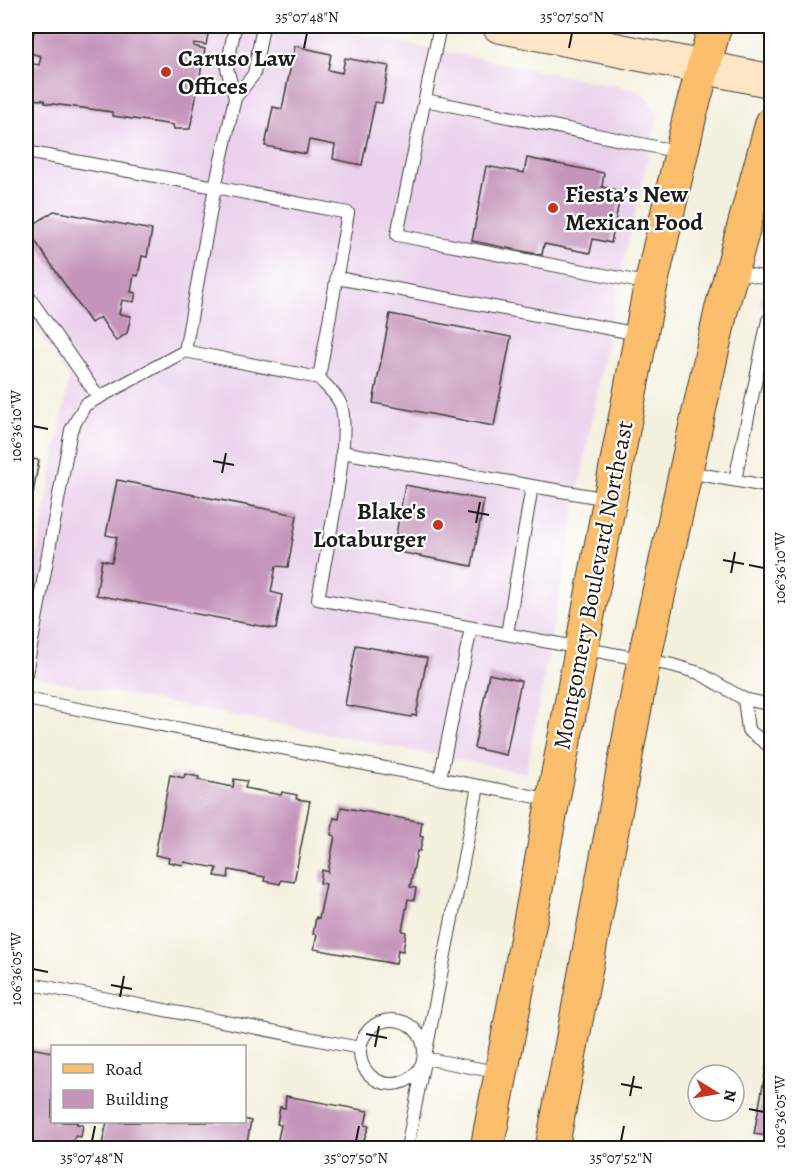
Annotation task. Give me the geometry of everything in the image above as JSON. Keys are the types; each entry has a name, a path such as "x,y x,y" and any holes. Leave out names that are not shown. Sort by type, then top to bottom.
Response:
{"main road":[{"path":"498,26 771,81"},
{"name":"Montgomery Boulevard Northeast","path":"487,1149 640,334 681,152 715,26"},
{"path":"552,1149 644,660 731,271 771,123"}],"lane":[{"path":"235,26 227,68 235,98"},
{"path":"185,351 215,187 235,98 254,74 263,26"},
{"path":"440,26 397,235 651,284"},
{"path":"425,100 681,152"},
{"path":"26,152 348,213 319,378"},
{"path":"731,271 771,279"},
{"path":"337,278 640,334"},
{"path":"26,293 99,398"},
{"path":"735,480 768,320"},
{"path":"26,674 71,430 85,405 185,351 319,378 340,403 344,420 342,452 318,599 644,660 699,673 744,699 771,705"},
{"path":"342,452 609,499"},
{"path":"686,472 771,487"},
{"path":"507,634 532,486"},
{"path":"440,778 471,628"},
{"path":"26,699 553,800"},
{"path":"744,699 748,730 771,748"},
{"path":"406,1149 478,786"},
{"path":"26,982 360,1048"},
{"path":"397,1020 416,1029 421,1038 424,1058 420,1069 403,1082 382,1083 365,1069 360,1048 369,1029 377,1023 397,1020"},
{"path":"424,1058 502,1073"}],"shaded area":[{"path":"26,26 324,27 640,91 648,99 658,114 613,308 526,773 26,675 26,615 69,378 26,312"},
{"path":"771,255 771,309 759,306"}],"building":[{"path":"35,26 191,26 209,29 206,45 194,43 193,46 205,49 190,129 174,129 173,125 113,116 112,112 27,99 28,63 39,65 41,56 30,53"},
{"path":"295,46 331,54 328,70 342,73 345,58 389,66 382,103 375,102 362,165 333,159 335,145 309,140 306,154 265,146 273,107 282,109"},
{"path":"527,158 604,173 602,187 621,191 611,243 593,239 590,253 544,244 542,255 472,241 486,166 524,173"},
{"path":"54,211 152,230 147,257 142,256 138,276 134,275 131,292 136,293 134,302 122,300 119,314 131,316 127,333 116,341 100,317 91,323 27,229"},
{"path":"390,314 511,337 494,426 373,403"},
{"path":"26,458 39,460 33,493 26,491"},
{"path":"117,480 297,515 288,567 276,566 271,592 282,595 276,629 96,595 102,560 112,562 117,537 106,535"},
{"name":"Blake's Lotaburger","path":"405,485 484,500 472,566 393,551"},
{"path":"356,645 427,658 416,716 345,705"},
{"path":"489,674 521,681 506,755 474,748"},
{"path":"185,774 199,777 198,780 233,787 234,779 247,781 245,788 281,795 282,792 297,795 296,799 310,801 294,882 281,880 280,884 264,881 265,877 229,870 228,878 215,876 217,868 184,862 183,865 168,862 169,858 155,855 170,775 184,778"},
{"path":"341,807 422,822 420,836 423,837 420,851 417,851 410,887 416,888 414,900 408,899 402,931 406,932 403,951 398,950 396,964 314,949 317,935 313,934 316,917 319,918 326,884 320,883 322,870 328,872 335,836 331,835 334,818 339,819"},
{"path":"26,1047 51,1052 51,1123 83,1125 81,1137 75,1136 72,1148 26,1148"},
{"path":"767,1063 772,1064 772,1137 754,1134"},
{"path":"286,1096 368,1111 365,1125 369,1126 361,1148 276,1148 281,1125 277,1124 280,1107 285,1108"},
{"path":"246,1120 251,1121 246,1148 101,1148 107,1123 246,1123"}],"place":[{"name":"Caruso Law Offices","path":"166,72"},
{"name":"Fiesta’s New Mexican Food","path":"553,208"},
{"name":"Blake's Lotaburger","path":"438,525"}]}
